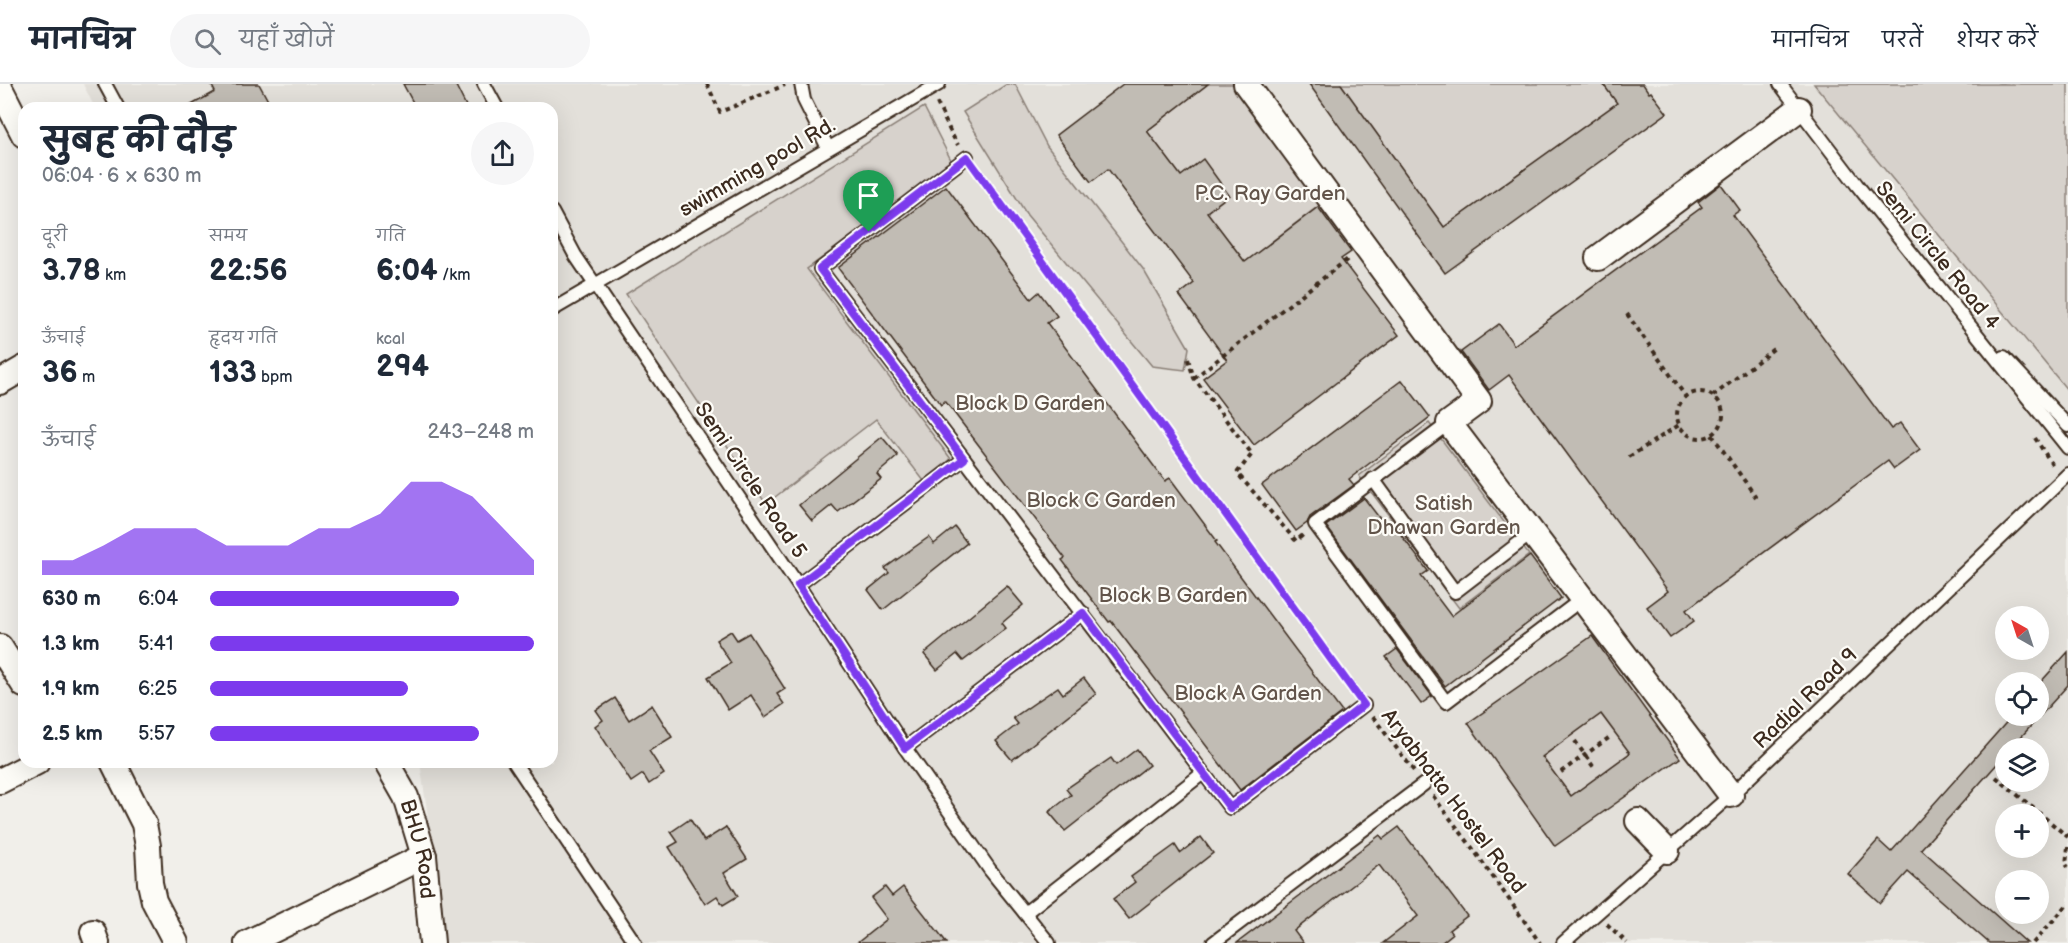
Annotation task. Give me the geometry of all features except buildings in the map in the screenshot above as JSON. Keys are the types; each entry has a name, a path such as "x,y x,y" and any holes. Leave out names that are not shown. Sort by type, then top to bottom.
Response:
{"street":[{"path":"1246,84 1479,401 1449,423 1731,795"},
{"path":"0,88 18,123"},
{"path":"1598,258 1799,109"},
{"path":"0,382 18,372"},
{"path":"0,647 12,675"},
{"path":"0,781 25,768"},
{"path":"116,768 144,824 154,901 176,943"},
{"name":"BHU Road","path":"389,768 406,797 424,856 432,943"},
{"path":"1638,821 1667,851"},
{"path":"247,943 424,856"}],"lane":[{"path":"105,84 115,102"},
{"path":"484,84 493,102"},
{"path":"801,84 804,100 828,148"},
{"name":"Semi Circle Road 4","path":"1780,84 1928,274 2068,448"},
{"name":"swimming pool Rd.","path":"558,306 933,86"},
{"path":"967,157 820,269 1230,808 1364,705"},
{"name":"Semi Circle Road 5","path":"558,223 575,255 905,748 990,870 1049,943"},
{"path":"1928,274 2068,426"},
{"path":"1449,423 1315,524 1446,702 1582,599"},
{"path":"798,585 964,459"},
{"name":"Radial Road 9","path":"1563,943 1731,795 2068,474"},
{"path":"1373,479 1455,592 1532,533"},
{"path":"905,748 1083,613"},
{"path":"518,768 635,943"},
{"path":"1025,913 1203,773"},
{"path":"1213,943 1424,784"}],"path":[{"path":"707,84 720,112 788,84"},
{"name":"Aryabhatta Hostel Road","path":"933,86 951,133 967,157 1364,705 1468,842 1540,943"},
{"path":"1194,378 1365,245"},
{"path":"1627,314 1686,397"},
{"path":"1713,396 1776,347"},
{"path":"1188,359 1194,378 1252,454 1237,473 1296,541 1315,524"},
{"path":"1696,392 1708,393 1719,401 1724,418 1721,426 1712,435 1700,438 1691,437 1679,425 1677,413 1686,397 1696,392"},
{"path":"1629,457 1679,425"},
{"path":"1712,435 1756,497"},
{"path":"1561,772 1610,737"},
{"path":"1575,741 1595,769"},
{"path":"2014,792 2068,837"},
{"path":"2068,847 2066,864 2068,867"},
{"path":"2033,943 2068,904"},
{"path":"1596,913 1627,943"}],"shaded area":[{"path":"83,84 2068,84 2068,943 446,943 421,768 558,768 558,102 92,102"}],"green space":[{"path":"1007,84 1015,84 1047,146 1143,269 1189,348 1185,370 1152,366 1027,215 963,112"},
{"name":"P.C. Ray Garden","path":"1208,84 1239,84 1325,201 1245,262 1207,212 1229,195 1203,160 1181,176 1147,131"},
{"path":"1341,84 1603,84 1617,103 1444,227"},
{"path":"1814,84 2068,84 2068,391"},
{"path":"924,107 952,162 807,269 951,459 924,481 876,419 766,504 626,294"},
{"name":"Satish Dhawan Garden","path":"1429,423 1529,555 1459,608 1359,476"},
{"path":"1601,714 1630,753 1571,796 1542,757"}],"route":[{"path":"967,157 1364,705 1230,808 1083,613 905,748 798,585 964,459 820,269 869,232 967,157"}],"park label":[{"name":"Block D Garden","path":"1030,403"},
{"name":"Block C Garden","path":"1101,500"},
{"name":"Block B Garden","path":"1173,595"},
{"name":"Block A Garden","path":"1248,693"}]}
